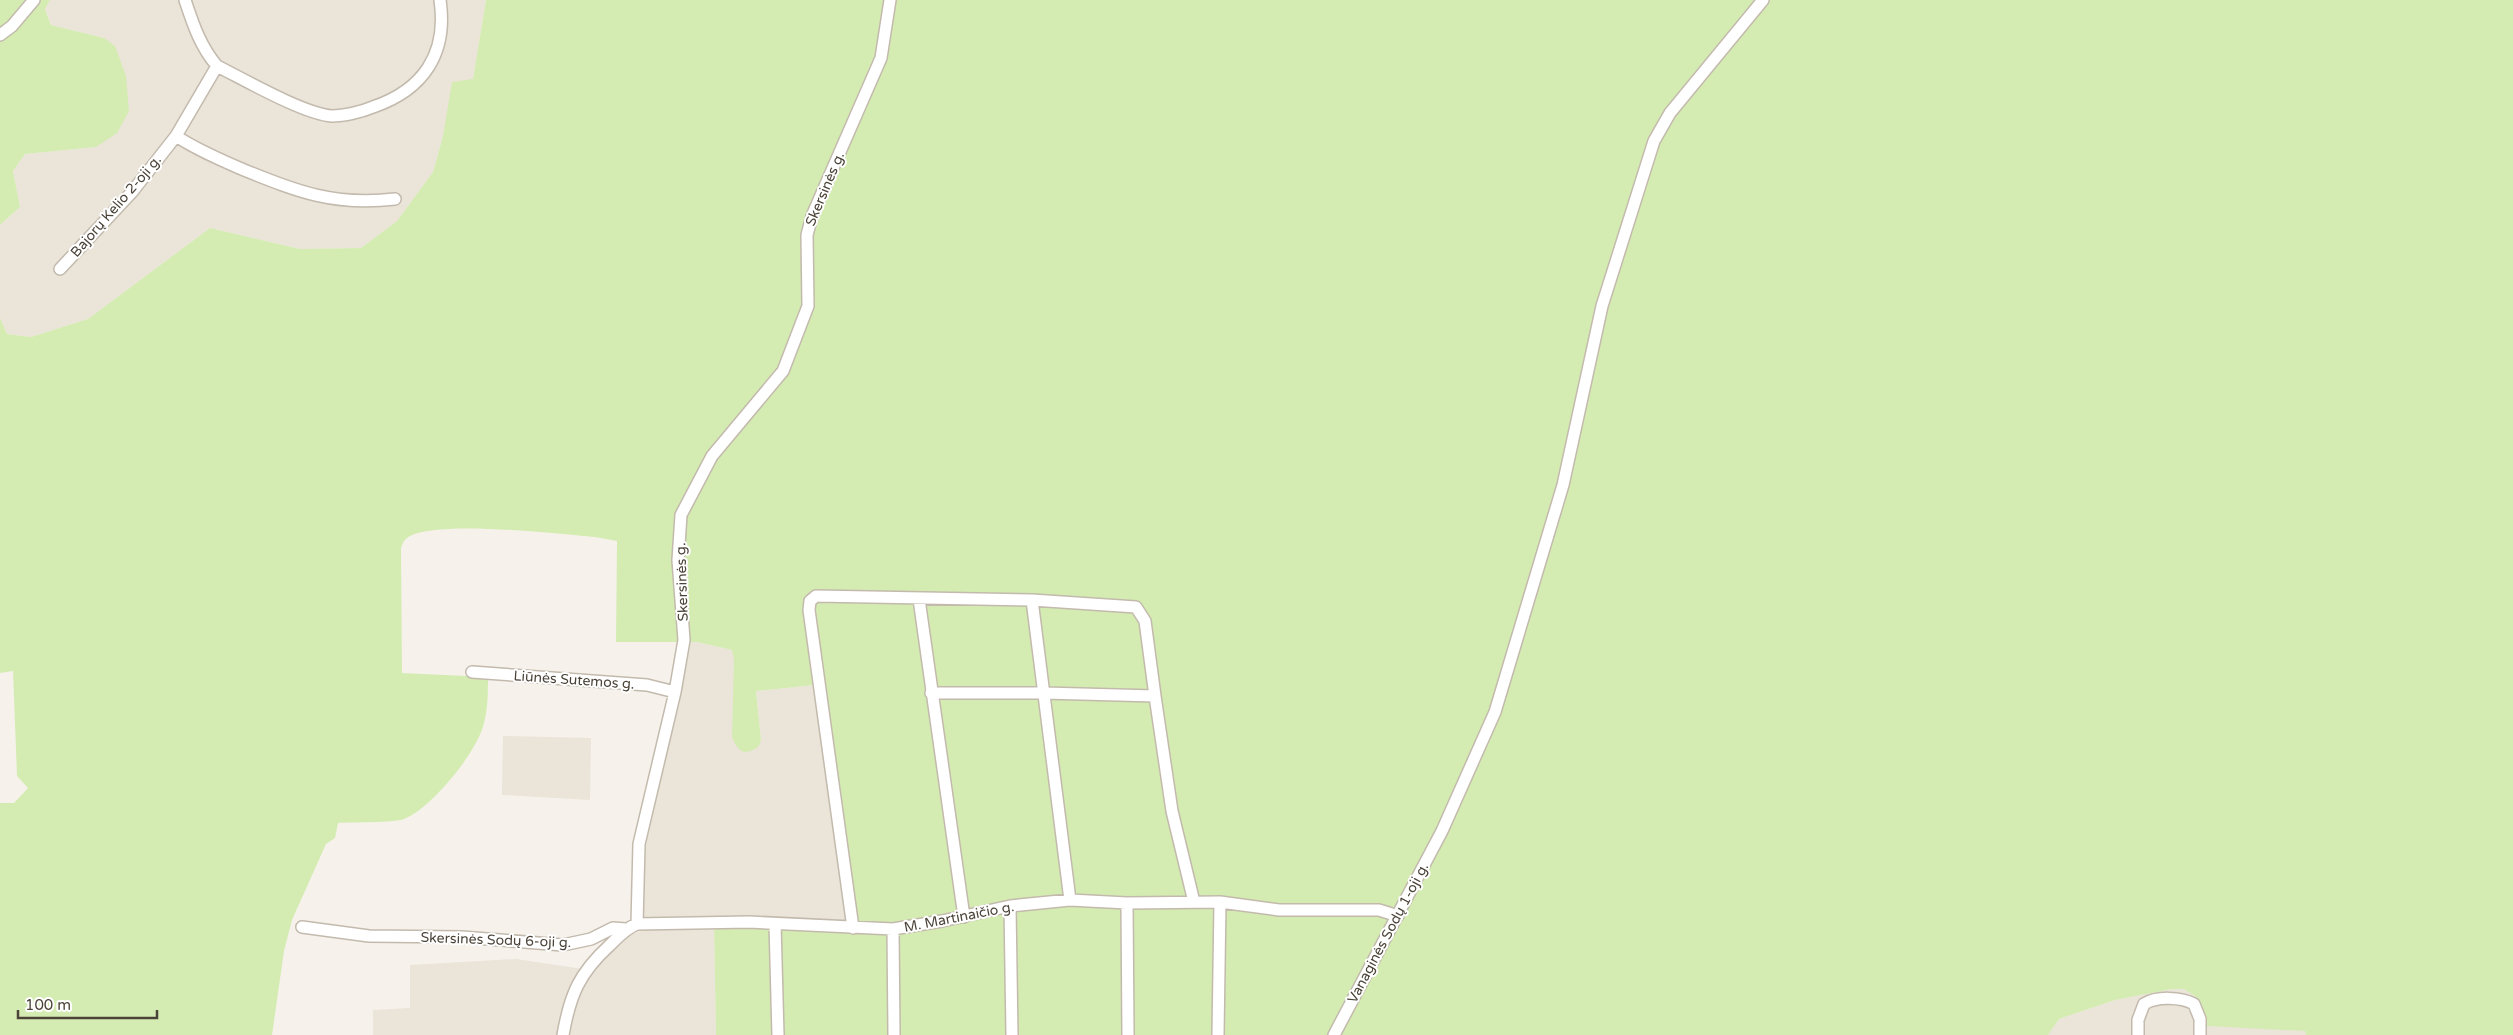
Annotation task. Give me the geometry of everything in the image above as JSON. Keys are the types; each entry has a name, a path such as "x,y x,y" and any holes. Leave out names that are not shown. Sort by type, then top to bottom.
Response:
{"street":[{"path":"0,35 12,26 34,0"},
{"path":"184,0 197,36 206,54 216,66 311,110 332,116 362,111 391,101 420,81 436,58 442,16 440,0"},
{"name":"Skersinės g.","path":"637,924 639,844 675,692 684,640 678,560 681,516 712,456 783,371 808,306 807,235 812,216 881,58 890,0"},
{"name":"Vanaginės Sodų 1-oji g.","path":"1334,1035 1442,831 1495,712 1563,485 1602,306 1654,141 1670,113 1763,0"},
{"name":"Bajorų Kelio 2-oji g.","path":"60,269 132,192 176,136 216,66"},
{"path":"176,136 223,161 299,192 351,202 395,199"},
{"path":"853,928 819,682 810,601 816,596 1032,600 1136,607 1145,621 1172,811 1194,902"},
{"path":"919,599 964,917"},
{"path":"1032,600 1070,900"},
{"name":"Liūnės Sutemos g.","path":"472,672 647,685 675,692"},
{"path":"931,693 1044,692 1155,696"},
{"name":"M. Martinaičio g.","path":"637,924 749,922 894,929 964,917 1010,906 1070,900 1126,903 1220,902"},
{"path":"1218,1035 1220,902 1279,910 1379,910 1398,916"},
{"path":"1126,903 1128,1035"},
{"path":"1010,906 1012,1035"},
{"path":"562,1035 568,1009 579,979 593,960 626,929 637,924"},
{"path":"775,924 778,1035"},
{"name":"Skersinės Sodų 6-oji g.","path":"302,927 382,937 462,937 563,945 591,939 613,928 626,929"},
{"path":"894,929 894,1035"},
{"path":"2138,1035 2138,1020 2144,1004 2153,1000 2178,999 2194,1004 2200,1019 2200,1035"}],"shaded area":[{"path":"50,0 486,0 473,80 443,136 433,172 397,221 361,248 300,249 210,228 88,319 31,337 7,334 0,318 0,225 20,207 13,171 25,154 96,147 104,38 51,25 45,8"},
{"path":"687,642 697,642 732,650 759,746 761,740 756,691 815,685 848,925 643,921 640,914 642,855 647,822 679,706"},
{"path":"503,736 591,738 590,800 502,795"},
{"path":"714,926 716,1035 373,1035 373,1010 410,1008 410,965 516,959 583,969 628,935 653,928"},
{"path":"2171,989 2184,989 2198,998 2305,1031 2306,1035 2048,1035 2059,1019 2115,1000"}],"green space":[{"path":"0,0 50,0 45,9 51,25 104,38 115,46 126,76 129,111 117,133 96,147 25,154 13,171 20,207 0,225"},
{"path":"486,0 2513,0 2513,1035 2306,1035 2305,1031 2207,1026 2198,998 2184,989 2172,989 2115,1000 2059,1019 2048,1035 716,1035 714,926 848,931 815,685 756,691 761,740 759,746 754,749 746,752 742,751 732,737 734,660 732,650 697,642 616,642 617,541 554,533 472,528 425,531 406,538 403,543 401,548 402,673 488,677 486,712 480,735 452,778 440,792 415,813 399,820 338,823 335,838 326,844 292,920 284,951 272,1035 0,1035 0,803 14,803 28,788 17,776 13,671 0,673 0,318 7,334 31,337 88,319 210,228 300,249 361,248 397,221 433,172 443,136 452,82 473,79"}]}
